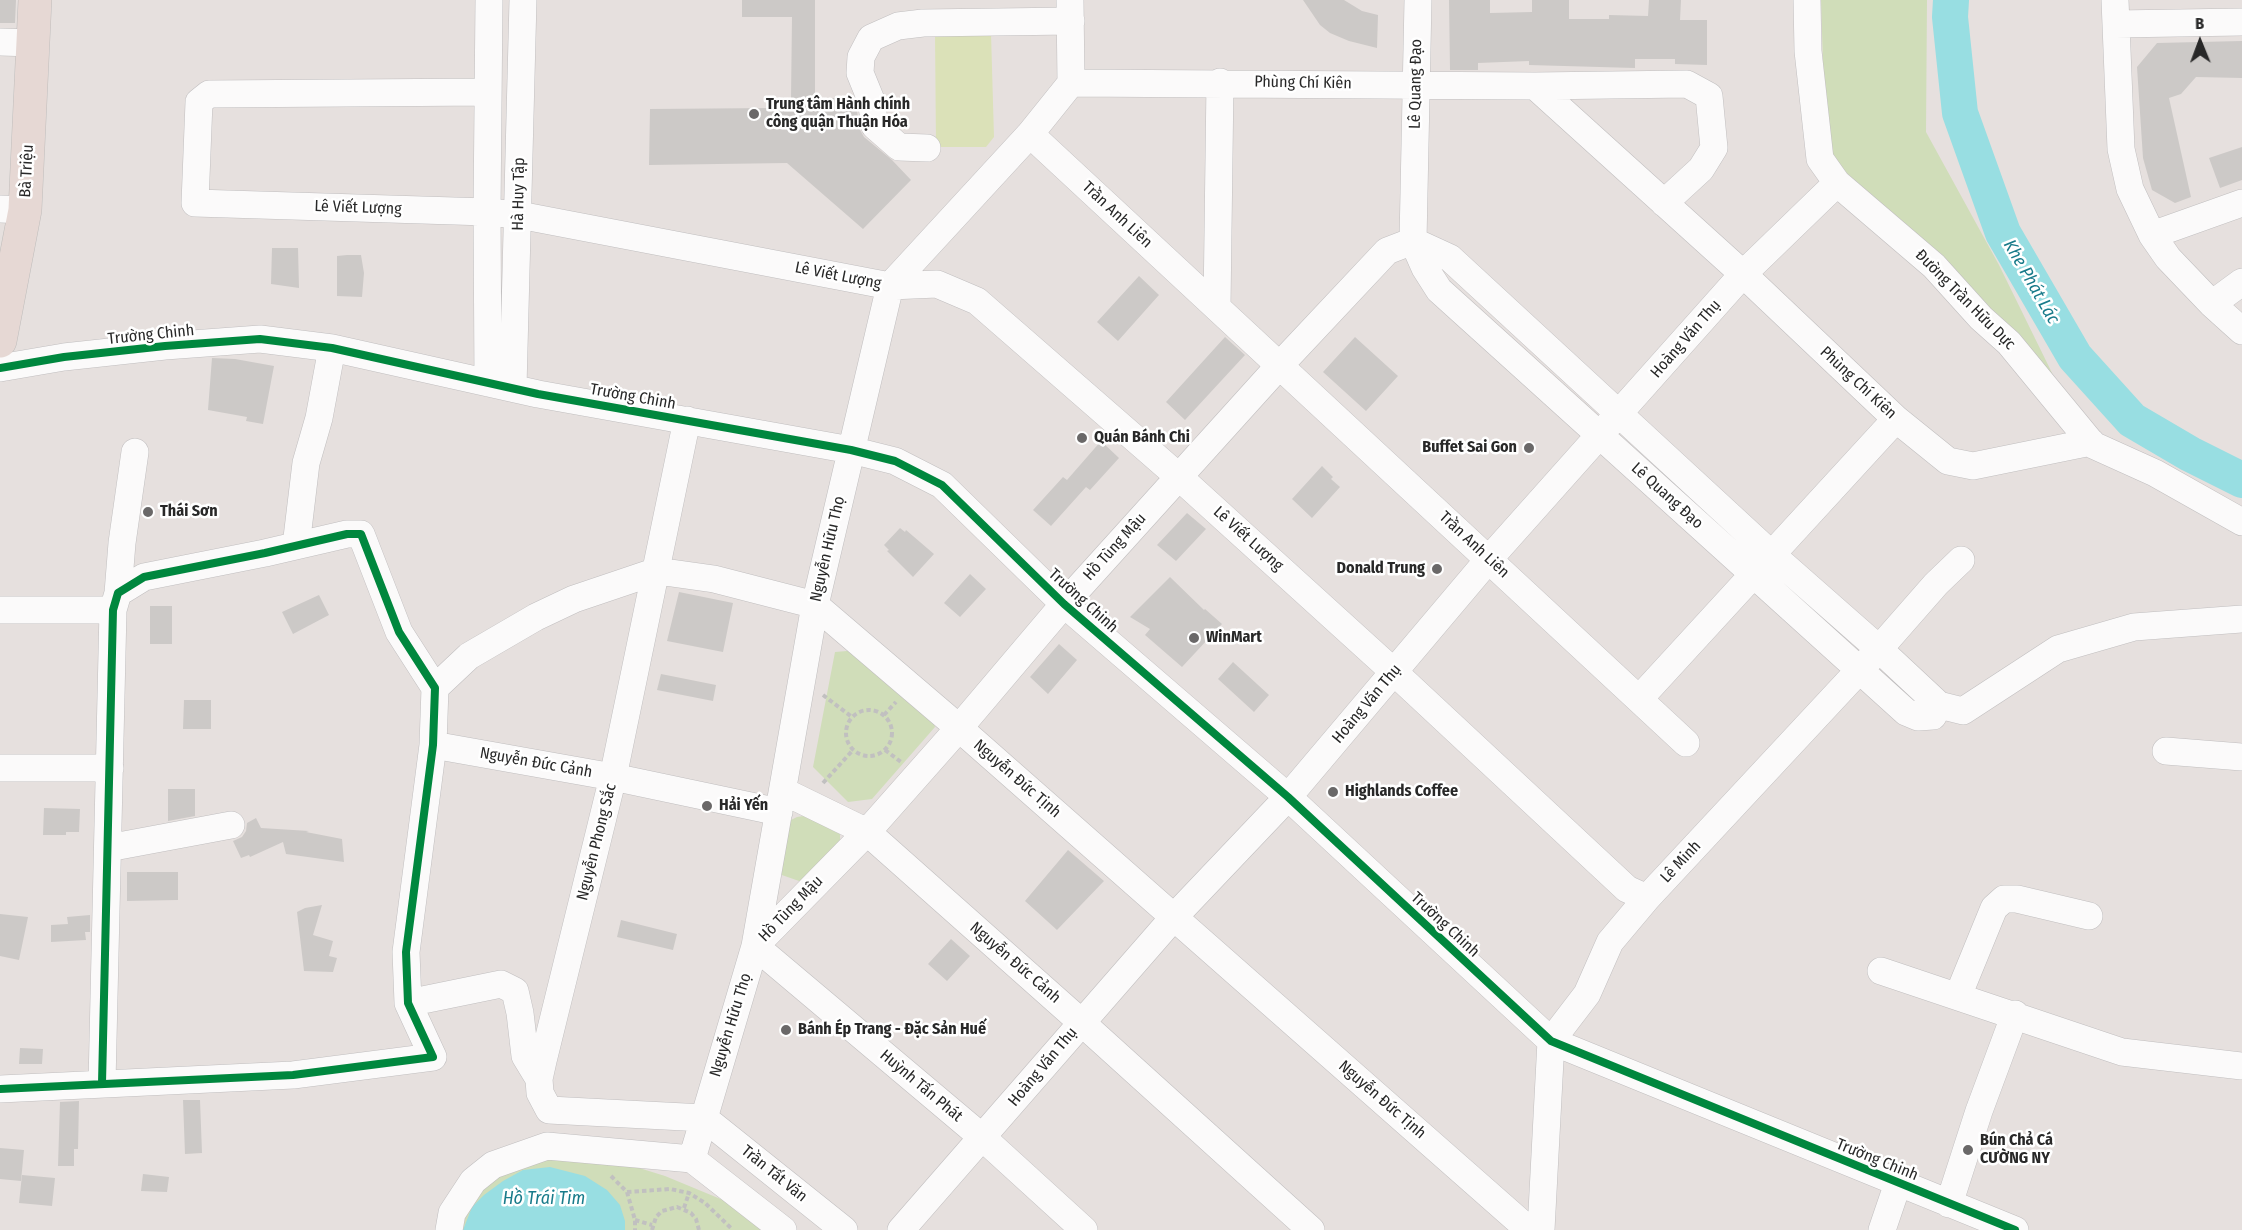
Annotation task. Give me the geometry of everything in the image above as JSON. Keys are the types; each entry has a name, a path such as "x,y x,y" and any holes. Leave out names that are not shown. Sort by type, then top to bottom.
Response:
{"highway":[{"name":"Bà Triệu","path":"0,341 33,43 35,0"}],"street":[{"name":"Hà Huy Tập","path":"489,0 487,212 501,385"},
{"name":"Hà Huy Tập","path":"501,385 519,215 523,0"},
{"name":"Lê Quang Đạo","path":"1413,241 1450,258 1771,554 1879,649 1951,708 1933,716 1918,717 1906,712 1439,290 1425,268 1413,241 1418,0"},
{"name":"Đường Trần Hữu Dực","path":"1808,0 1808,51 1820,159 1837,183 1934,266 1981,318 2009,343 2091,442 2155,473 2242,522"},
{"path":"927,148 899,147 875,126 871,99 860,73 861,57 872,38 898,26 1070,11 1071,83"},
{"path":"2242,22 2116,12 2121,148 2124,169 2140,213 2168,258 2212,304 2242,331"},
{"path":"0,42 33,43"},
{"path":"1216,307 1220,82"},
{"name":"Phùng Chí Kiên","path":"1071,83 1220,82 1535,86 1688,84 1709,96 1714,148 1701,169 1664,203"},
{"name":"Nguyễn Hữu Thọ","path":"692,1160 755,946 815,605 890,286 1030,134 1071,83"},
{"name":"Phùng Chí Kiên","path":"1535,86 1743,274 1896,419 1948,461 1973,466 2091,442"},
{"name":"Lê Viết Lượng","path":"488,93 209,94 199,102 195,203 487,212 519,215 890,286 937,284 977,301 1179,477 1394,672 1627,889 1647,898"},
{"name":"Trần Anh Liên","path":"1030,134 1686,742"},
{"name":"Hoàng Văn Thụ","path":"901,1230 1174,917 1288,797 1489,560 1743,274 1837,183"},
{"path":"2152,235 2242,204"},
{"name":"Hồ Tùng Mậu","path":"755,946 867,832 1064,604 1280,366 1388,251 1413,241"},
{"path":"2212,304 2242,282"},
{"name":"Trường Chinh","path":"0,368 64,357 260,339 332,348 501,385 851,450 895,461 942,485 1064,604 1288,797 1551,1041 2015,1230"},
{"path":"296,546 306,463 319,418 332,348"},
{"path":"1639,699 1896,419"},
{"name":"Nguyễn Phong Sắc","path":"539,1079 613,777 687,420"},
{"path":"102,1083 116,602 135,452"},
{"path":"0,610 116,602 144,577 346,534 361,534 399,632 435,688 433,745 406,952 408,1003 433,1057 293,1075 0,1089"},
{"name":"Lê Minh","path":"1551,1041 1587,994 1610,942 1647,898 1879,649 1936,584 1961,560"},
{"name":"Nguyễn Đức Tịnh","path":"435,688 469,657 536,616 657,571 714,579 815,605 959,728 1529,1230"},
{"path":"1951,708 2058,649 2134,627 2242,619"},
{"name":"Nguyễn Đức Cảnh","path":"433,745 613,777 781,802 867,832 1311,1230"},
{"path":"2166,751 2242,757"},
{"path":"0,768 110,768"},
{"path":"108,848 231,825"},
{"path":"1958,996 1994,908 2004,899 2017,899 2090,916"},
{"name":"Huỳnh Tấn Phát","path":"755,946 983,1138 1084,1230"},
{"path":"1881,971 2015,1014 2122,1052 2242,1066"},
{"path":"408,1003 501,984 516,991 525,1056 539,1079 540,1093 549,1110 547,1146"},
{"path":"1949,1204 1979,1111 2015,1014"},
{"path":"1541,1230 1551,1041"},
{"path":"549,1110 704,1118"},
{"name":"Trần Tất Văn","path":"704,1118 844,1230"},
{"path":"449,1230 452,1213 473,1181 493,1165 547,1146 692,1160 783,1230"},
{"path":"1882,1230 1898,1183"}],"path":[{"path":"823,695 852,717"},
{"path":"870,709 884,715 892,729 892,736 885,750 871,756 854,750 845,734 846,726 852,717 862,710 870,709"},
{"path":"824,783 854,750"},
{"path":"885,750 905,766"},
{"path":"608,1172 627,1192 635,1220 635,1230"},
{"path":"627,1192 670,1189 689,1193 705,1203 732,1229"},
{"path":"684,1208 689,1193"},
{"path":"635,1220 652,1227 662,1211 669,1208 684,1208 696,1219 699,1230"}],"green space":[{"path":"1821,0 1927,0 1926,132 1999,265 2053,375 2043,372 1835,161 1825,127"},
{"path":"991,33 994,137 986,147 936,147 935,34"},
{"path":"859,650 929,710 935,727 872,799 848,802 813,767 835,652"},
{"path":"810,815 840,832 840,842 808,880 799,881 779,874 789,821"},
{"path":"540,1157 636,1167 665,1176 723,1200 772,1230 456,1230 484,1182"}],"water":[{"name":"Hồ Trái Tim","path":"550,1167 585,1176 607,1190 620,1205 625,1230 463,1230 472,1207 503,1181 523,1170"}],"building":[{"path":"0,0 16,0 15,23 0,23"},
{"name":"Trung tâm Hành chính công quận Thuận Hóa","path":"742,0 815,0 815,98 846,98 850,108 857,110 859,128 864,137 892,160 911,180 863,229 787,163 649,165 650,109 773,108 782,101 791,99 792,17 742,17"},
{"path":"1303,0 1344,0 1362,11 1378,15 1377,48 1349,41 1330,33 1320,25"},
{"path":"1449,0 1490,0 1490,13 1532,12 1532,0 1569,0 1569,19 1609,19 1609,15 1648,16 1649,0 1681,0 1680,20 1707,20 1707,65 1675,64 1675,59 1635,59 1635,68 1529,65 1529,61 1478,63 1478,70 1450,70"},
{"path":"2242,41 2242,78 2196,77 2181,94 2169,98 2191,197 2175,203 2152,190 2143,158 2137,67 2157,43"},
{"path":"2242,147 2242,180 2220,188 2209,158"},
{"path":"272,248 298,248 299,288 271,284"},
{"path":"361,255 364,273 362,297 337,296 337,256"},
{"path":"1139,276 1159,295 1118,341 1097,322"},
{"path":"1225,337 1245,355 1185,420 1166,402"},
{"path":"1355,337 1398,376 1366,411 1323,372"},
{"path":"212,358 235,359 274,366 263,424 246,421 247,417 208,410"},
{"path":"1101,441 1119,458 1090,490 1086,487 1051,526 1033,510 1063,477 1067,480"},
{"path":"1322,466 1340,487 1312,518 1292,499"},
{"path":"1187,513 1206,529 1176,561 1157,545"},
{"path":"900,528 905,532 906,530 934,554 913,577 887,551 889,550 884,545"},
{"path":"970,574 986,589 960,617 944,603"},
{"path":"1170,577 1222,624 1182,667 1145,635 1150,629 1130,617"},
{"path":"679,592 733,603 723,652 667,641"},
{"path":"319,595 329,615 293,634 282,612"},
{"path":"150,606 172,606 172,644 150,644"},
{"path":"1059,644 1077,660 1048,694 1030,677"},
{"path":"1233,662 1269,695 1254,712 1218,679"},
{"path":"661,674 716,685 713,701 657,690"},
{"path":"184,700 211,700 211,729 183,729"},
{"path":"168,789 195,789 195,816 168,821"},
{"path":"44,808 80,809 79,832 66,832 66,835 43,835"},
{"path":"256,818 261,828 309,831 306,832 342,839 344,862 286,854 283,842 250,857 249,855 241,858 233,841 242,837 247,823"},
{"path":"1068,850 1104,881 1057,930 1025,901"},
{"path":"127,872 178,872 178,900 127,901"},
{"path":"322,905 313,935 333,941 329,956 337,958 333,972 304,971 297,912"},
{"path":"0,914 28,917 19,960 0,956"},
{"path":"90,915 90,932 85,932 86,940 51,942 51,925 68,924 67,917"},
{"path":"621,920 677,934 673,950 617,937"},
{"path":"951,939 970,956 947,981 928,964"},
{"path":"20,1048 43,1049 42,1064 19,1064"},
{"path":"183,1100 200,1100 202,1153 185,1154"},
{"path":"79,1101 78,1149 74,1149 74,1166 58,1166 60,1102"},
{"path":"0,1148 24,1150 21,1181 0,1179"},
{"path":"143,1174 169,1177 167,1192 141,1191"},
{"path":"22,1175 55,1178 52,1206 19,1203"}],"waterway":[{"name":"Khe Phát Lác","path":"1951,0 1950,17 1960,113 2003,233 2075,357 2132,420 2190,454 2242,480"}],"cycle path":[{"path":"0,368 64,357 260,339 332,348 538,394 851,450 895,461 942,485 1064,604 1288,797 1551,1041 2015,1230"},
{"path":"0,1089 293,1075 433,1057 408,1003 406,952 433,745 435,688 399,632 361,534 347,534 144,577 118,593 113,610 102,1083"}],"place":[{"name":"Trung tâm Hành chính công quận Thuận Hóa","path":"754,114"},
{"name":"Quán Bánh Chi","path":"1082,438"},
{"name":"Buffet Sai Gon","path":"1529,448"},
{"name":"Thái Sơn","path":"148,512"},
{"name":"Donald Trung","path":"1437,569"},
{"name":"WinMart","path":"1194,638"},
{"name":"Highlands Coffee","path":"1333,792"},
{"name":"Hải Yến","path":"707,806"},
{"name":"Bánh Ép Trang - Đặc Sản Huế","path":"786,1030"},
{"name":"Bún Chả Cá CƯỜNG NY","path":"1968,1150"}]}
